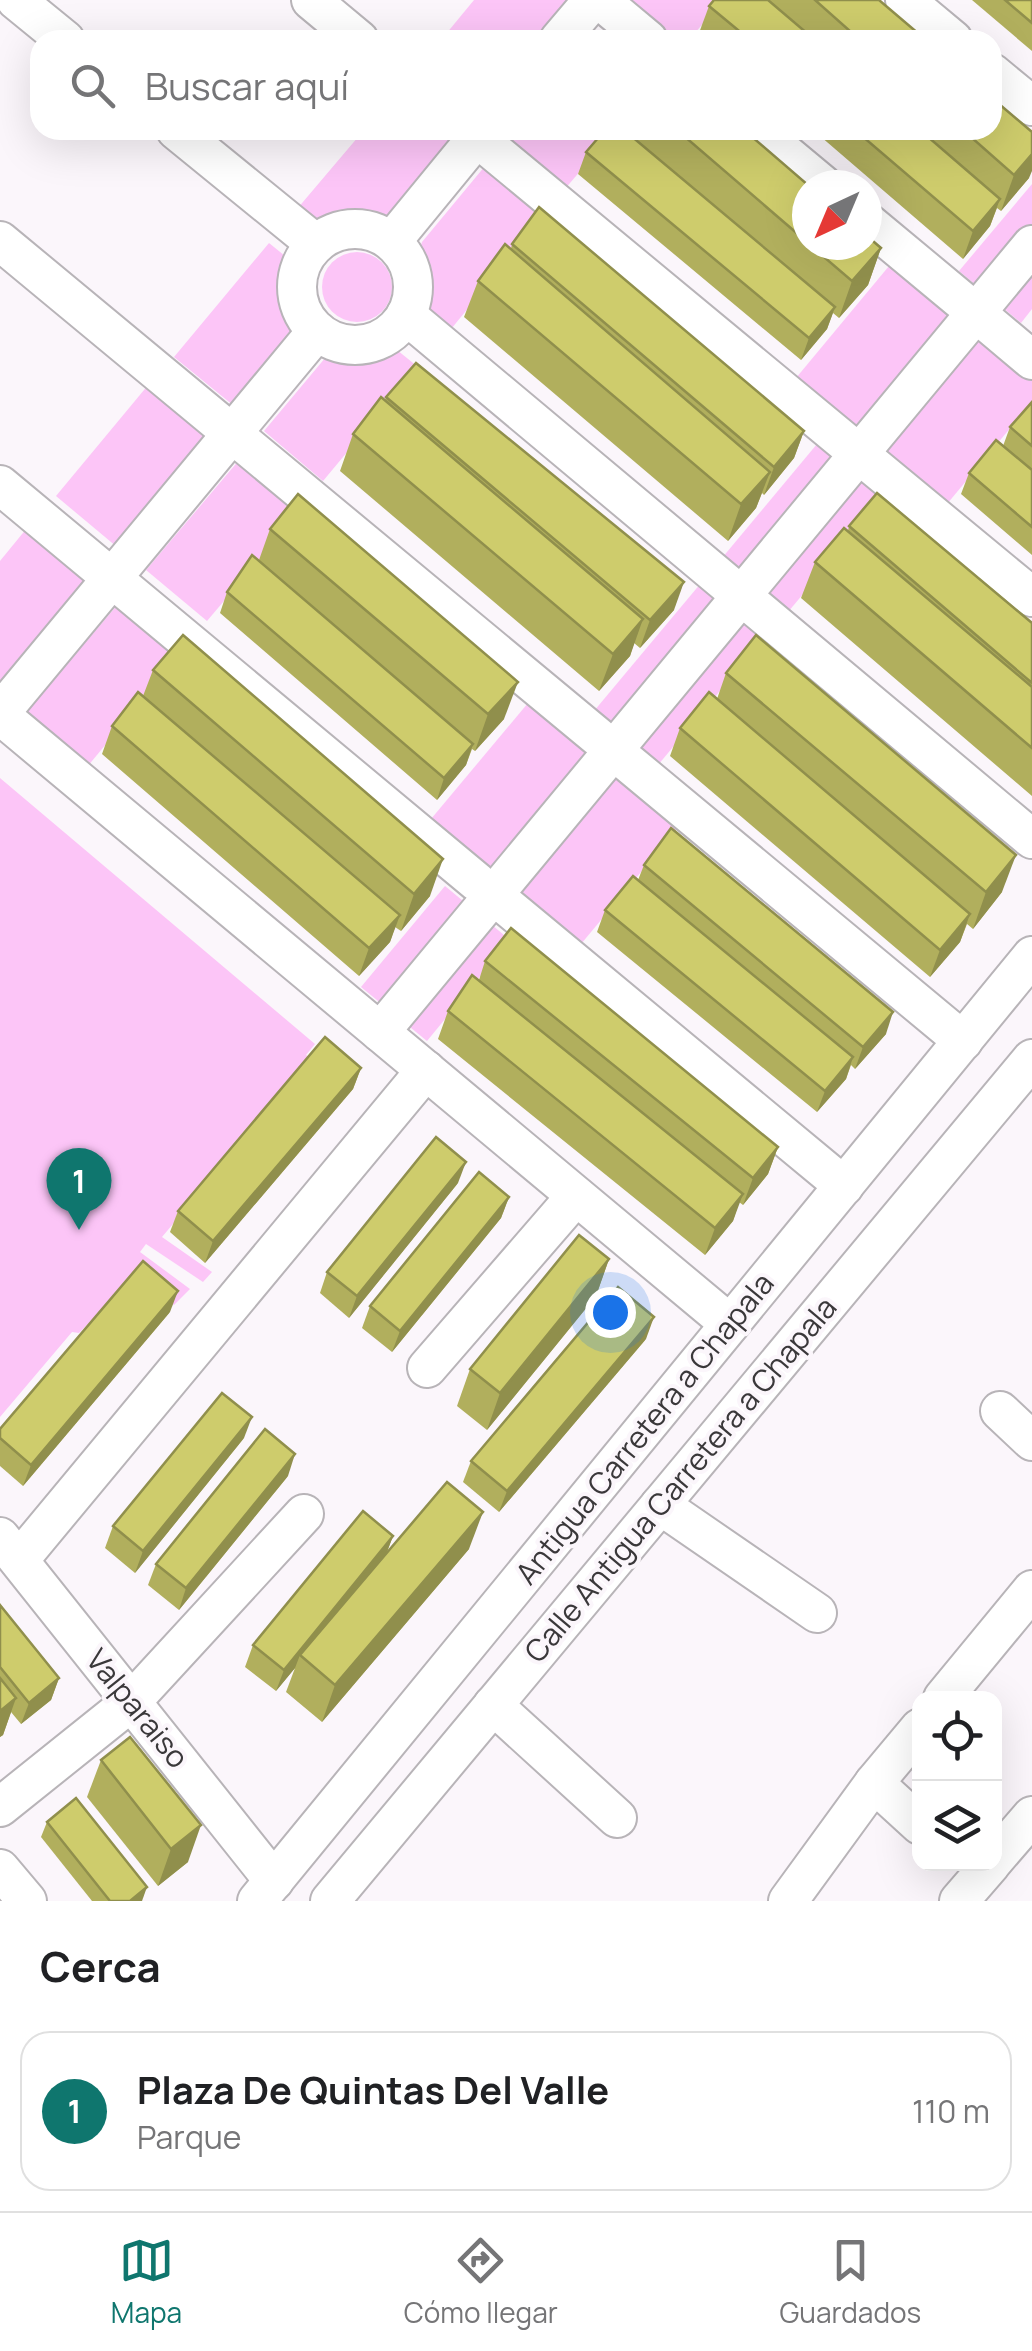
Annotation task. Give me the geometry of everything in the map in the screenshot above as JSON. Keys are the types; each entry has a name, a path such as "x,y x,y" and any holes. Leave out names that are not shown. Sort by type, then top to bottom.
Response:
{"street":[{"path":"16,0 53,30"},
{"path":"311,0 347,30"},
{"path":"568,30 597,0 635,30"},
{"path":"905,0 941,30"},
{"path":"1002,81 1032,106"},
{"path":"188,140 316,244"},
{"path":"392,241 470,140"},
{"path":"486,140 1032,597"},
{"path":"768,140 804,170"},
{"path":"361,229 392,241 410,268 412,300 396,329 366,345 348,345 317,331 304,316 297,278 304,259 316,244 330,234 361,229"},
{"path":"882,234 1032,360"},
{"path":"0,241 963,1040"},
{"path":"380,1032 1032,245"},
{"path":"406,315 1032,839"},
{"path":"317,331 0,714 730,1324"},
{"path":"0,486 844,1186"},
{"name":"Antigua Carretera a Chapala","path":"266,1891 1032,956"},
{"name":"Calle Antigua Carretera a Chapala","path":"330,1901 1032,1058"},
{"path":"9,1549 426,1070"},
{"path":"427,1368 576,1196"},
{"path":"1000,1410 1032,1441"},
{"path":"660,1505 817,1613"},
{"path":"0,1807 131,1702 304,1514"},
{"name":"Valparaiso","path":"9,1549 131,1702 266,1891"},
{"path":"950,1691 1032,1590"},
{"path":"493,1705 617,1818"},
{"path":"788,1901 912,1738"},
{"path":"874,1783 912,1818"},
{"path":"977,1873 1032,1816"},
{"path":"0,1868 27,1901"}],"shaded area":[{"path":"474,0 571,0 546,30 449,30"},
{"path":"627,0 723,0 698,30 650,30"},
{"path":"356,140 457,140 391,217 380,223 342,221 322,230 297,209"},
{"path":"509,140 607,140 559,196 502,148"},
{"path":"490,160 550,208 447,334 421,313 427,291 418,254 422,242"},
{"path":"1032,184 1032,309 1021,323 959,271"},
{"path":"269,243 290,260 286,296 301,326 234,406 174,357"},
{"path":"357,252 382,262 392,287 382,312 357,322 332,312 322,287 332,262"},
{"path":"894,260 1032,375 1032,402 942,510 791,384"},
{"path":"397,350 418,367 323,481 264,431 331,351 364,357"},
{"path":"149,384 210,435 117,547 56,496"},
{"path":"817,444 883,499 788,612 722,558"},
{"path":"240,459 301,510 207,621 146,570"},
{"path":"27,528 89,580 0,687 0,561"},
{"path":"701,583 765,637 658,765 594,711"},
{"path":"118,604 180,655 87,767 25,714"},
{"path":"533,697 682,823 576,950 426,825"},
{"path":"0,778 315,1044 306,1055 312,1059 162,1237 212,1272 203,1282 146,1244 140,1252 190,1289 174,1305 137,1275 79,1333 72,1332 0,1417"},
{"path":"445,886 510,940 427,1041 361,987"}],"building":[{"path":"714,0 768,0 803,30 738,30 709,6"},
{"path":"815,0 879,0 914,30 849,30"},
{"path":"1005,0 1032,0 1032,23"},
{"path":"1002,106 1032,132 1032,154 1014,175 974,140 1002,140"},
{"path":"596,140 636,140 835,307 809,338 586,152"},
{"path":"689,140 756,140 792,171 792,229"},
{"path":"867,140 932,140 1000,199 973,231"},
{"path":"539,207 804,431 774,467 512,244"},
{"path":"505,244 770,472 741,504 478,281"},
{"path":"828,260 870,260 852,281"},
{"path":"416,363 684,582 650,620 386,397"},
{"path":"381,397 643,619 613,654 353,434"},
{"path":"1032,402 1032,446 1010,427"},
{"path":"996,440 1032,470 1032,527 969,473"},
{"path":"877,493 1032,623 1032,683 849,526"},
{"path":"298,494 518,682 488,714 270,529"},
{"path":"844,528 1032,687 1032,748 815,562"},
{"path":"252,555 473,744 444,778 227,592"},
{"path":"183,635 443,859 414,894 153,670"},
{"path":"756,635 1016,855 986,892 726,673"},
{"path":"138,692 400,915 369,948 112,726"},
{"path":"709,692 970,914 940,950 680,728"},
{"path":"671,828 893,1012 863,1047 644,865"},
{"path":"633,876 853,1057 825,1091 605,910"},
{"path":"511,928 778,1147 753,1178 485,961"},
{"path":"472,975 743,1194 715,1228 448,1011"},
{"path":"325,1037 361,1068 213,1241 178,1211"},
{"path":"436,1137 466,1162 357,1296 327,1272"},
{"path":"479,1172 509,1197 400,1331 370,1306"},
{"path":"579,1235 609,1259 500,1393 470,1369"},
{"path":"143,1261 178,1291 31,1465 0,1438 0,1429"},
{"path":"618,1287 654,1317 507,1491 471,1461"},
{"path":"222,1393 252,1417 143,1551 113,1526"},
{"path":"265,1429 295,1454 186,1588 156,1564"},
{"path":"447,1482 483,1512 335,1685 300,1655"},
{"path":"363,1511 393,1536 284,1670 253,1645"},
{"path":"0,1605 59,1678 29,1703 0,1667"},
{"path":"0,1678 16,1698 0,1711"},
{"path":"130,1737 201,1825 171,1849 101,1760"},
{"path":"76,1798 147,1887 130,1901 110,1901 47,1822"}],"place":[{"name":"Plaza De Quintas Del Valle","path":"79,1230"}]}
